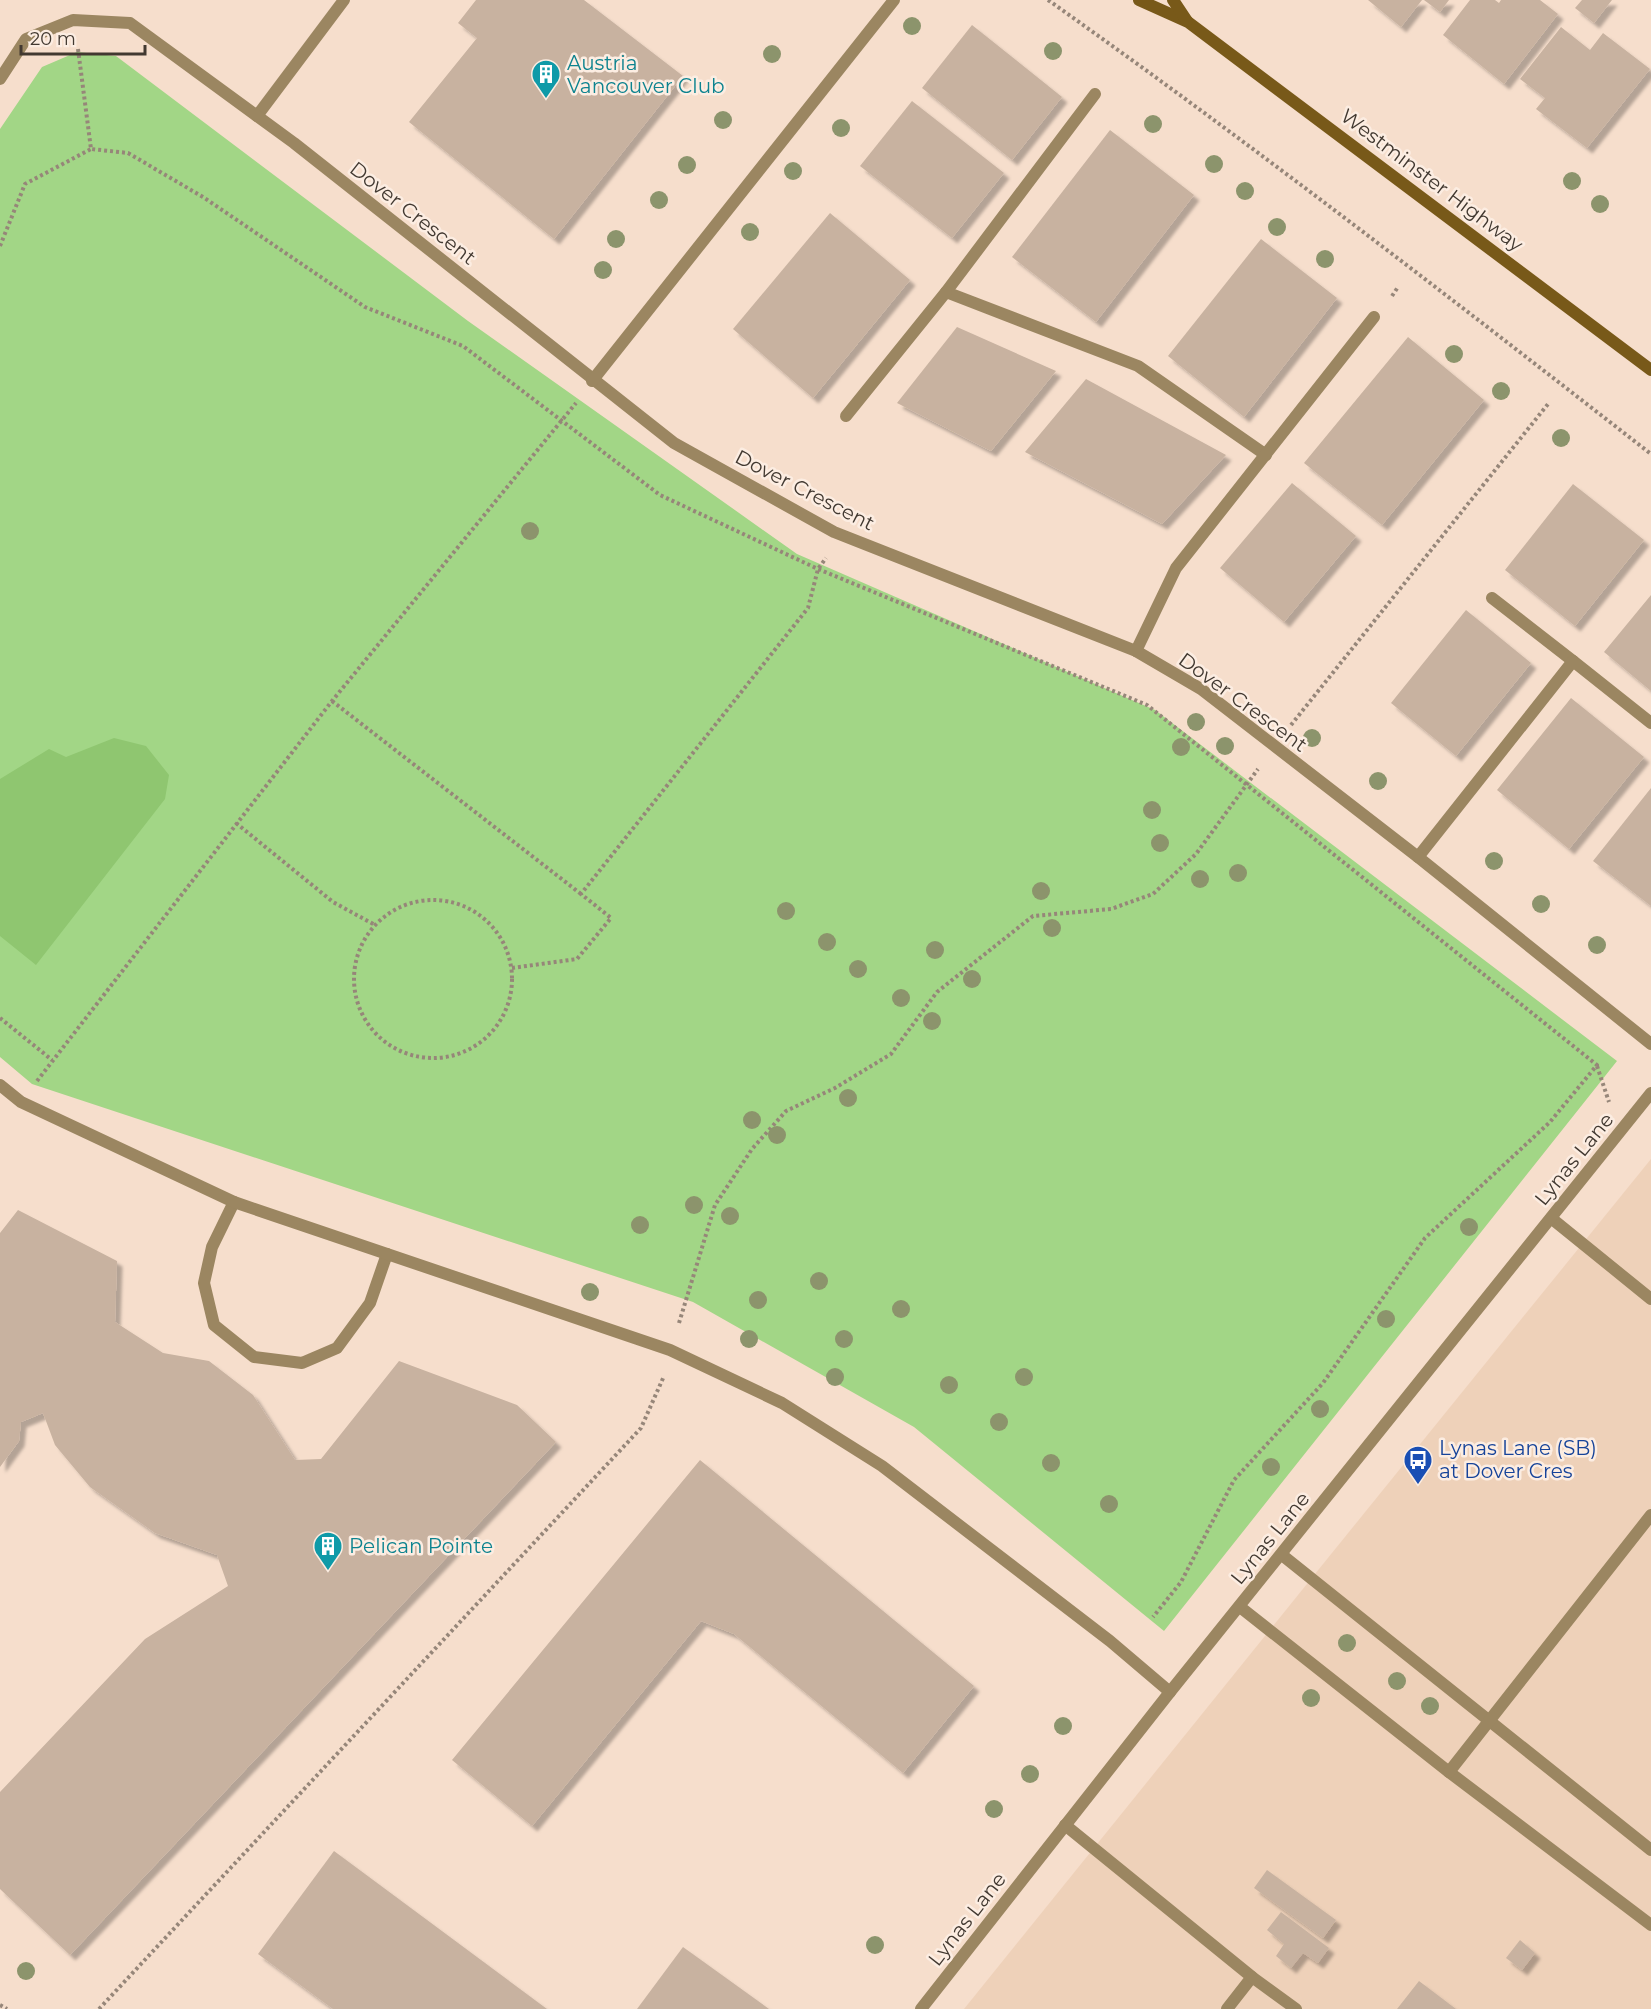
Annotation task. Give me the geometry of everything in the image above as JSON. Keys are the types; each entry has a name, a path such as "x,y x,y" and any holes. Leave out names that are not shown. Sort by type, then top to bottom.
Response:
{"main road":[{"name":"Westminster Highway","path":"1139,0 1188,22 1651,370"},
{"name":"Westminster Highway","path":"1173,0 1188,22"}],"street":[{"path":"256,116 344,0"},
{"path":"592,381 894,0"},
{"name":"Dover Crescent","path":"0,79 26,39 73,20 130,23 256,116 674,443 834,532 1136,651 1200,689 1418,857 1651,1044"},
{"path":"846,416 946,291 1095,94"},
{"path":"946,291 1138,366 1266,455"},
{"path":"1136,651 1176,568 1374,317"},
{"path":"1492,598 1651,723"},
{"path":"1418,857 1573,661"},
{"path":"0,1085 21,1102 234,1202 670,1350 782,1403 882,1466 1110,1641 1170,1692"},
{"name":"Lynas Lane","path":"921,2009 1170,1692 1651,1093"},
{"path":"234,1202 212,1247 204,1283 214,1325 254,1357 303,1363 337,1348 370,1303 387,1254"},
{"path":"1551,1218 1651,1299"},
{"path":"1449,1772 1651,1515"},
{"path":"1282,1555 1651,1850"},
{"path":"1240,1607 1449,1772 1651,1925"},
{"path":"1065,1825 1252,1977 1296,2009"},
{"path":"1227,2009 1252,1977"}],"path":[{"path":"1048,0 1420,274 1651,454"},
{"path":"73,20 91,149"},
{"path":"0,246 25,184 91,149 128,153 203,197 365,307 463,346 660,495 818,569 1147,705 1597,1065 1550,1122 1425,1238 1323,1383 1234,1480 1181,1582 1153,1617"},
{"path":"21,1102 332,701 563,421 592,381"},
{"path":"99,2009 641,1428 664,1376 670,1350 716,1205 752,1149 786,1111 835,1088 891,1054 937,992 1033,916 1111,909 1153,894 1196,854 1274,746 1548,404"},
{"path":"581,894 808,608 818,569 827,558 834,532"},
{"path":"332,701 611,918 577,959 512,968"},
{"path":"236,823 333,902 375,925"},
{"path":"419,901 444,901 460,906 489,923 504,944 512,968 511,994 501,1019 484,1040 461,1053 435,1059 409,1055 386,1043 367,1024 356,999 354,973 360,947 375,925 395,909 419,901"},
{"path":"0,1018 52,1060"},
{"path":"0,2005 6,2009"}],"shaded area":[{"path":"1651,1159 1651,2009 964,2009 1319,1569"}],"green space":[{"path":"77,52 116,56 468,321 797,554 1155,710 1617,1061 1164,1631 914,1427 693,1302 32,1084 0,1057 0,129 42,67"},
{"path":"114,738 146,746 169,775 165,799 36,965 0,936 0,779 49,749 66,757"}],"building":[{"name":"Austria Vancouver Club","path":"476,0 584,0 683,76 554,239 409,122 477,38 458,23"},
{"path":"1368,0 1422,0 1401,27"},
{"path":"1424,0 1449,0 1440,12"},
{"path":"1470,0 1495,0 1499,3 1501,0 1540,0 1558,14 1504,84 1443,35"},
{"path":"1582,0 1612,0 1594,23 1575,8"},
{"path":"972,25 1062,97 1012,160 922,88"},
{"path":"1561,27 1590,50 1603,33 1650,69 1587,148 1536,109 1545,98 1520,79"},
{"path":"912,101 1004,173 952,238 860,166"},
{"path":"1110,130 1194,195 1096,322 1012,257"},
{"path":"830,213 910,280 813,398 733,329"},
{"path":"1261,239 1337,298 1244,417 1168,356"},
{"path":"957,327 1056,371 991,451 897,403"},
{"path":"1408,337 1484,400 1382,525 1304,463"},
{"path":"1086,379 1226,455 1162,524 1025,452"},
{"path":"1292,483 1356,536 1284,622 1220,568"},
{"path":"1573,484 1644,540 1575,626 1505,570"},
{"path":"1651,595 1651,691 1604,652"},
{"path":"1466,610 1531,663 1456,756 1391,703"},
{"path":"1571,698 1644,757 1569,849 1497,790"},
{"path":"1651,788 1651,906 1593,861"},
{"name":"Pelican Pointe","path":"18,1210 117,1261 115,1322 163,1353 209,1361 253,1395 295,1460 321,1459 399,1361 517,1405 556,1442 70,1955 0,1889 0,1792 145,1639 228,1586 217,1555 155,1533 90,1487 55,1445 43,1413 21,1422 19,1441 0,1467 0,1233"},
{"path":"700,1460 974,1686 903,1773 734,1634 701,1621 532,1826 452,1760"},
{"path":"334,1851 547,2009 333,2009 258,1954"},
{"path":"1267,1870 1336,1920 1323,1938 1254,1888"},
{"path":"1281,1912 1329,1948 1318,1963 1303,1953 1291,1968 1276,1956 1284,1944 1267,1930"},
{"path":"1520,1940 1535,1953 1522,1970 1506,1958"},
{"path":"683,1947 769,2009 637,2009"},
{"path":"1419,1981 1456,2009 1397,2009"}],"place":[{"name":"Austria Vancouver Club","path":"546,100"},
{"name":"Lynas Lane (SB) at Dover Cres","path":"1418,1486"},
{"name":"Pelican Pointe","path":"328,1572"}]}
